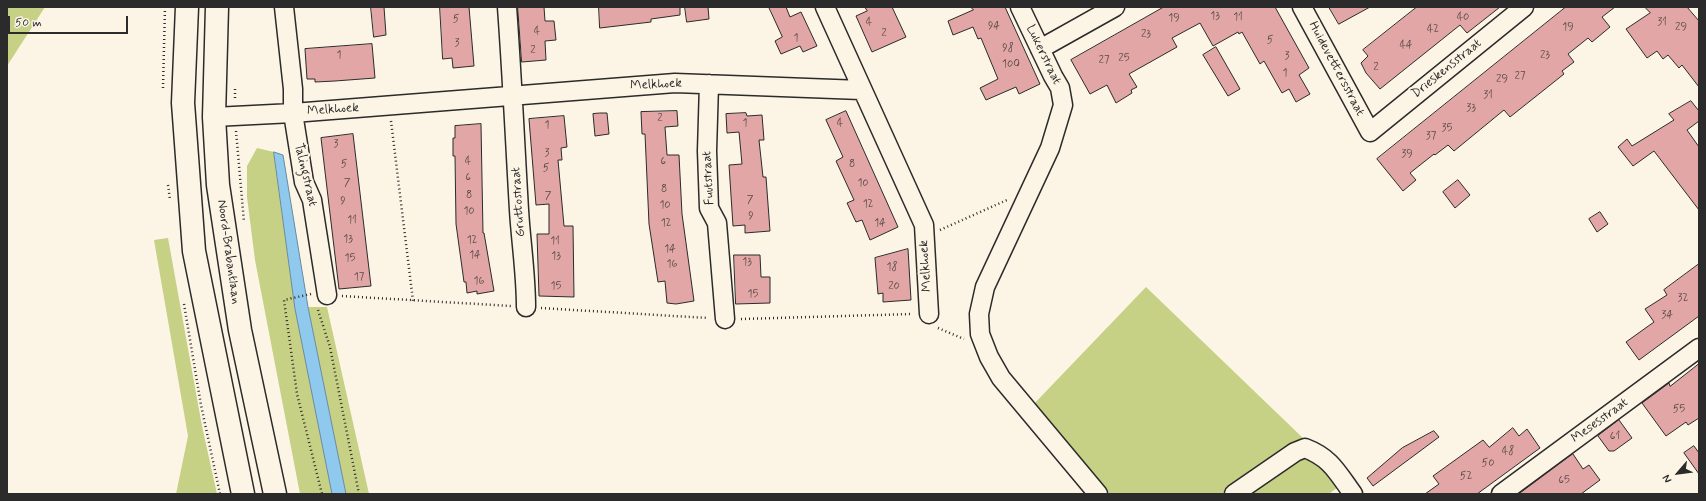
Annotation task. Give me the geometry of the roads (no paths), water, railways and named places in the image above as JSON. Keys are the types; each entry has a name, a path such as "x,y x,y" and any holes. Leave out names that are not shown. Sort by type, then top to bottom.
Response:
{"main road":[{"path":"187,7 182,103 194,251 243,494"},
{"name":"Noord-Brabantlaan","path":"217,7 214,117 218,185 240,330 275,494"}],"street":[{"name":"Talingstraat","path":"284,7 293,89 293,113 304,182 312,200 319,299"},
{"name":"Gruttostraat","path":"506,7 526,281 526,307"},
{"path":"825,7 861,90"},
{"name":"Lukerstraat","path":"1020,7 1060,88 1063,105 1050,148 985,287 978,314 980,334 1001,378 1098,494"},
{"path":"1040,50 1115,7"},
{"name":"Huidevettersstraat","path":"1302,7 1370,132"},
{"name":"Drieskensstraat","path":"1370,132 1524,7"},
{"name":"Melkhoek","path":"214,117 293,113 675,83 861,90 924,225 929,314"},
{"name":"Fuutstraat","path":"709,84 707,151 709,208 717,223 725,319"},
{"name":"Mesesstraat","path":"1500,494 1699,348"},
{"path":"1234,494 1295,452 1305,448 1318,453 1328,460 1352,494"}],"water":[{"path":"274,152 283,155 308,307 346,494 332,494 295,309"}]}
